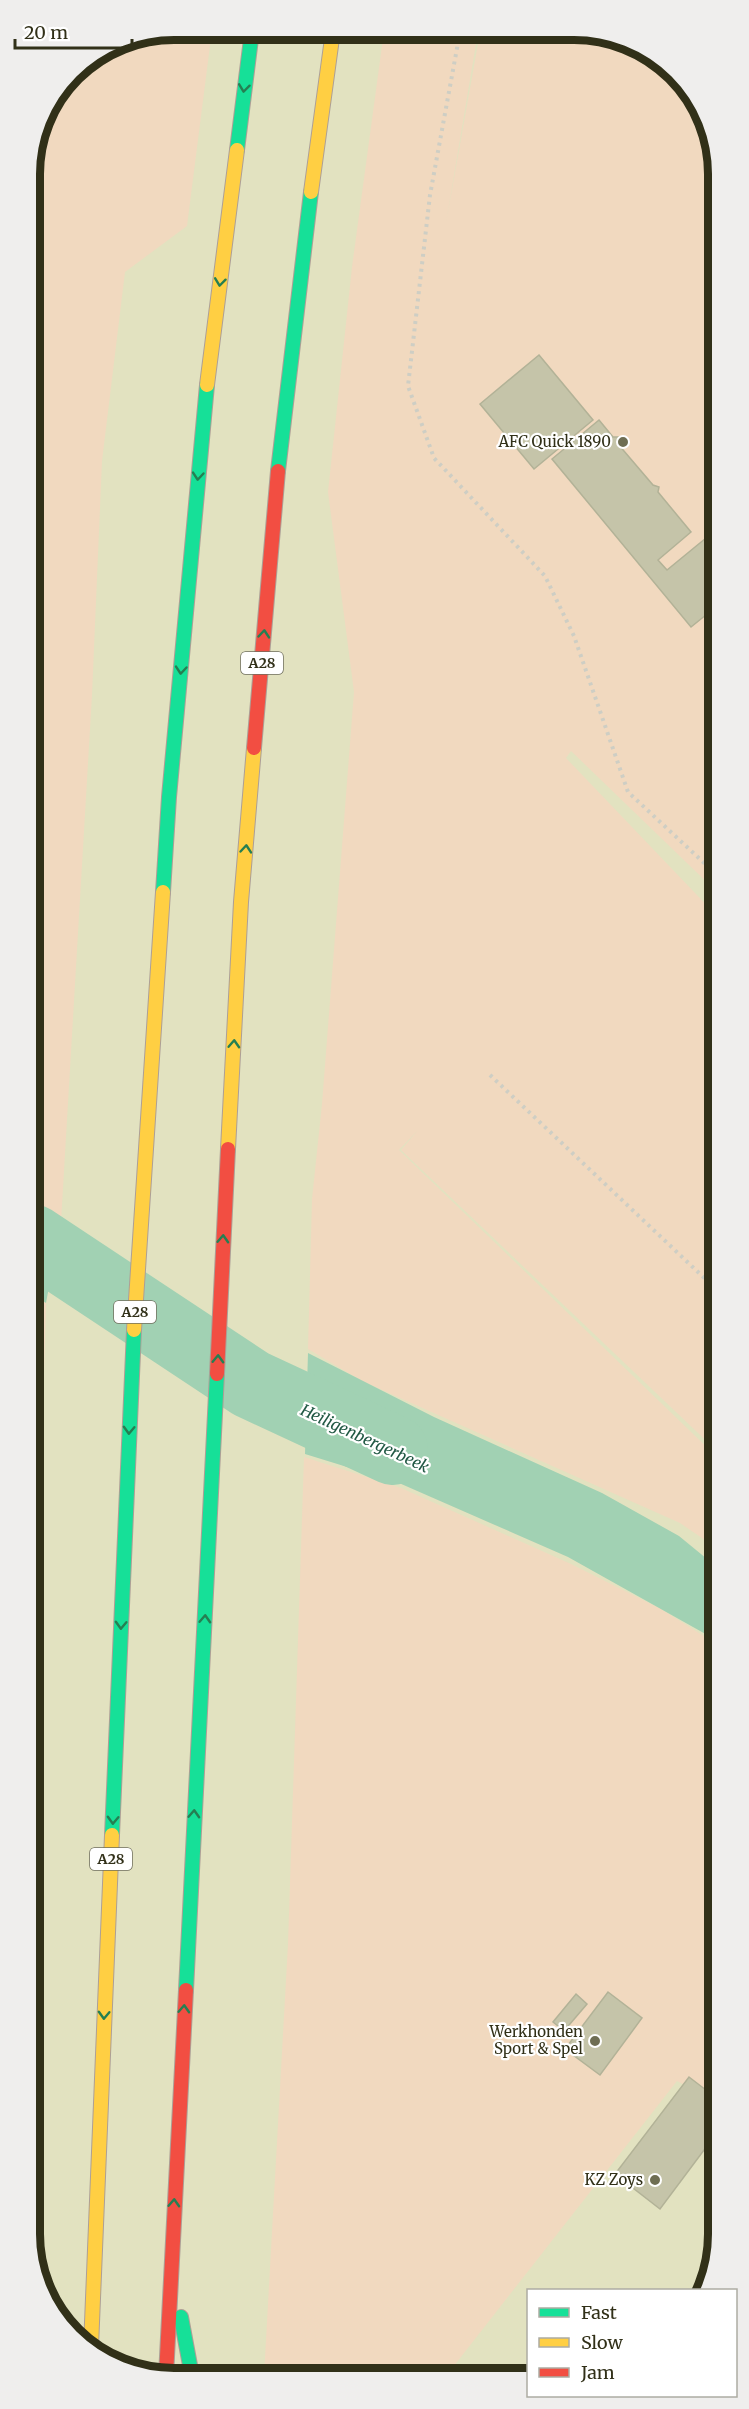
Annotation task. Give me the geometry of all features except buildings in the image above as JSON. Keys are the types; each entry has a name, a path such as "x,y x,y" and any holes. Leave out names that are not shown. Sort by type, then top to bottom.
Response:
{"highway":[{"name":"A28","path":"91,2339 131,1372 169,798 202,425 251,41"},
{"name":"A28","path":"166,2368 241,902 280,451 332,41"},
{"name":"A28","path":"171,2262 191,2368"}],"path":[{"path":"458,40 430,195 408,386 435,458 545,576 574,636 628,792 708,867"},
{"path":"490,1075 708,1282"}],"shaded area":[{"path":"383,40 477,40 446,223 479,40 575,40 601,43 618,48 642,58 656,68 681,93 691,107 706,148 708,165 708,883 571,751 566,758 708,907 708,1442 401,1150 418,1130 399,1150 708,1448 708,1542 680,1523 362,1381 308,1349 312,1199 322,1104 354,692 328,492 352,267"},
{"path":"211,41 187,226 125,272 102,461 92,695 61,1222 40,1210 42,157 51,123 63,100 86,74 107,58 148,43"},
{"path":"40,1299 46,1303 40,1499"},
{"path":"304,1457 401,1488 571,1564 661,1609 708,1639 708,2097 677,2081 452,2368 264,2368 288,1944"}],"water":[{"path":"40,1210 61,1222 46,1303 40,1299"},
{"path":"308,1353 434,1417 602,1493 679,1536 708,1560 708,1635 568,1557 399,1483 305,1454"}],"waterway":[{"name":"Heiligenbergerbeek","path":"40,1245 251,1384 393,1450"}],"traffic: fast":[{"path":"237,150 251,41"},
{"path":"278,471 311,192"},
{"path":"163,892 169,797 207,385"},
{"path":"112,1835 134,1330"},
{"path":"186,1990 217,1374"},
{"path":"181,2317 191,2368"}],"traffic: slow":[{"path":"311,192 332,41"},
{"path":"207,385 237,150"},
{"path":"228,1149 241,902 254,748"},
{"path":"134,1330 163,892"},
{"path":"91,2339 112,1835"}],"traffic: jam":[{"path":"254,748 278,471"},
{"path":"217,1374 228,1149"},
{"path":"166,2368 186,1990"}],"place":[{"name":"AFC Quick 1890","path":"623,442"},
{"name":"Werkhonden Sport & Spel","path":"595,2041"},
{"name":"KZ Zoys","path":"655,2180"}]}
